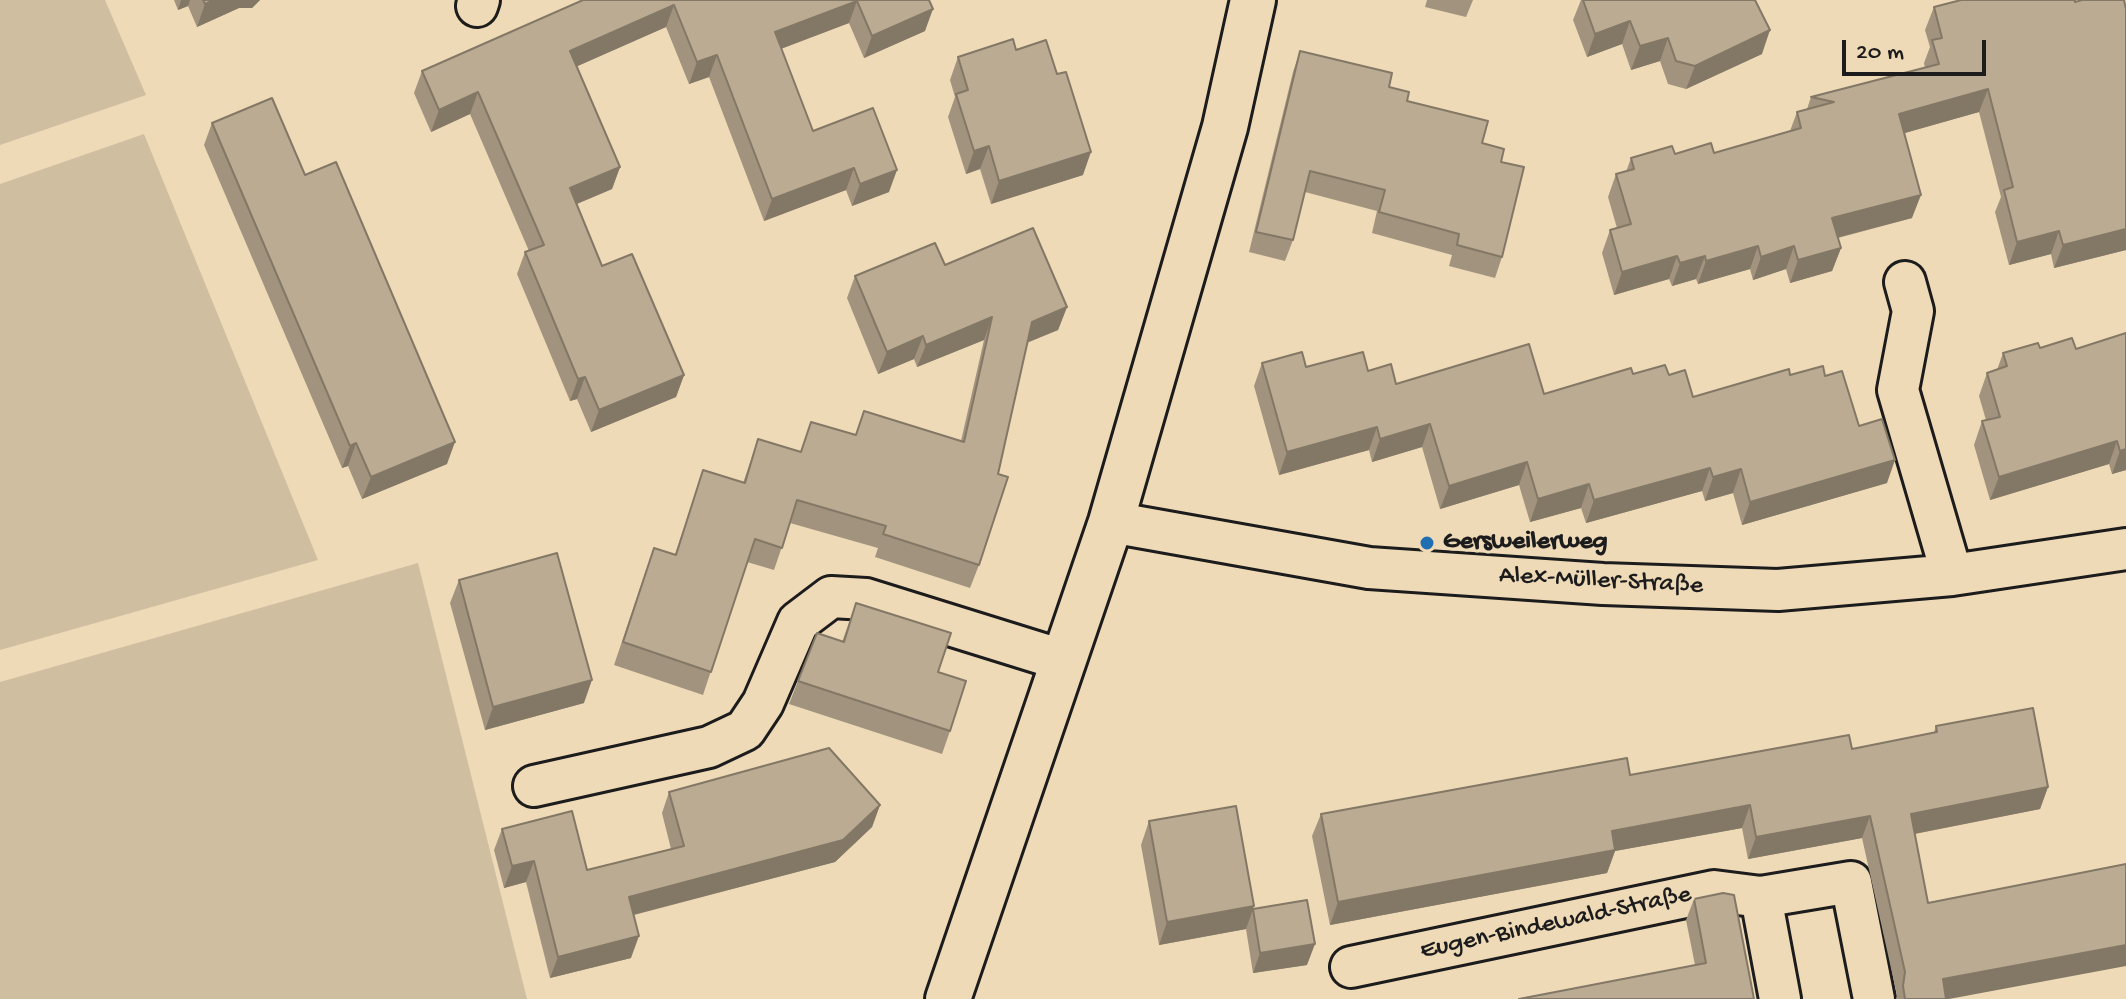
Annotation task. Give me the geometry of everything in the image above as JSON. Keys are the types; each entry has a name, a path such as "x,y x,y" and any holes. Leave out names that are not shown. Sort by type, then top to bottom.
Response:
{"street":[{"path":"948,999 1111,522 1225,127 1253,0"},
{"path":"1905,282 1913,311 1898,390 1952,575"},
{"name":"Alex-Müller-Straße","path":"1111,522 1369,568 1603,584 1778,590 1952,575 2126,549"},
{"path":"534,786 709,747 745,730 763,703 798,622 831,597 866,599 1062,660"},
{"name":"Eugen-Bindewald-Straße","path":"1351,967 1714,891 1761,897 1851,882 1874,999"},
{"path":"1761,897 1780,999"}],"shaded area":[{"path":"0,0 105,0 146,95 0,145"},
{"path":"144,134 318,560 0,650 0,184"},
{"path":"418,563 527,999 0,999 0,682"}],"building":[{"path":"583,0 929,0 933,9 872,36 857,1 775,32 813,131 873,108 897,170 860,184 854,168 772,199 717,55 697,62 674,5 570,51 620,167 570,188 602,266 632,254 684,375 599,410 585,377 578,379 525,252 544,245 478,92 439,110 422,71"},
{"path":"1583,0 1755,0 1770,30 1695,66 1676,61 1668,38 1640,46 1630,21 1595,34"},
{"path":"1961,0 2124,0 2126,229 2063,245 2059,231 2017,242 2004,190 2013,187 1988,89 1899,114 1921,195 1832,218 1841,248 1798,260 1794,246 1761,257 1758,246 1706,261 1705,256 1680,263 1677,256 1622,272 1610,230 1631,224 1616,174 1634,169 1631,158 1672,146 1675,154 1711,143 1714,153 1801,128 1797,112 1834,102 1811,97 1939,64 1932,40 1942,38 1934,7"},
{"path":"1013,39 1016,50 1046,40 1057,74 1066,72 1091,152 999,181 989,146 974,151 956,94 968,90 958,57"},
{"path":"1300,51 1392,73 1389,87 1409,92 1407,101 1488,121 1482,143 1504,149 1501,162 1524,167 1502,257 1457,245 1459,234 1379,212 1385,190 1310,171 1293,240 1256,232"},
{"path":"272,98 305,175 336,162 455,442 371,477 356,443 350,446 212,123"},
{"path":"1033,228 1067,307 1032,322 998,474 1008,477 979,565 883,534 886,526 797,500 782,548 755,539 711,672 623,642 654,548 676,555 703,470 745,483 758,439 801,452 811,422 856,435 864,411 964,442 992,317 926,345 923,336 887,352 855,276 935,243 945,265"},
{"path":"2126,333 2126,449 2120,451 2117,441 1999,477 1982,421 2000,417 1987,373 2007,366 2003,353 2038,343 2040,348 2072,338 2076,349"},
{"path":"1529,344 1544,394 1631,368 1633,374 1665,365 1669,375 1685,370 1693,397 1789,369 1790,375 1823,366 1825,376 1842,371 1859,426 1882,419 1895,460 1750,502 1741,469 1713,477 1710,468 1594,500 1589,484 1538,499 1527,462 1449,486 1430,424 1380,439 1377,427 1287,452 1262,363 1302,352 1306,367 1363,352 1368,371 1391,364 1396,384"},
{"path":"557,553 592,680 493,707 459,580"},
{"path":"856,603 951,633 938,672 966,681 950,731 798,681 817,633 844,642"},
{"path":"2033,708 2048,787 1911,814 1928,903 2126,864 2126,945 1943,979 1946,999 1905,999 1905,972 1870,816 1756,837 1750,805 1612,831 1615,850 1338,902 1321,814 1627,758 1630,775 1849,735 1852,749 1937,732 1936,726"},
{"path":"829,748 880,805 843,840 629,897 639,936 558,957 534,861 512,866 502,829 572,811 587,870 684,846 669,792"},
{"path":"1236,806 1254,906 1167,922 1149,821"},
{"path":"1723,893 1734,895 1754,999 1519,999 1706,963 1694,899"},
{"path":"1307,900 1315,944 1260,953 1253,909"}],"place":[{"name":"Gersweilerweg","path":"1427,543"}]}
